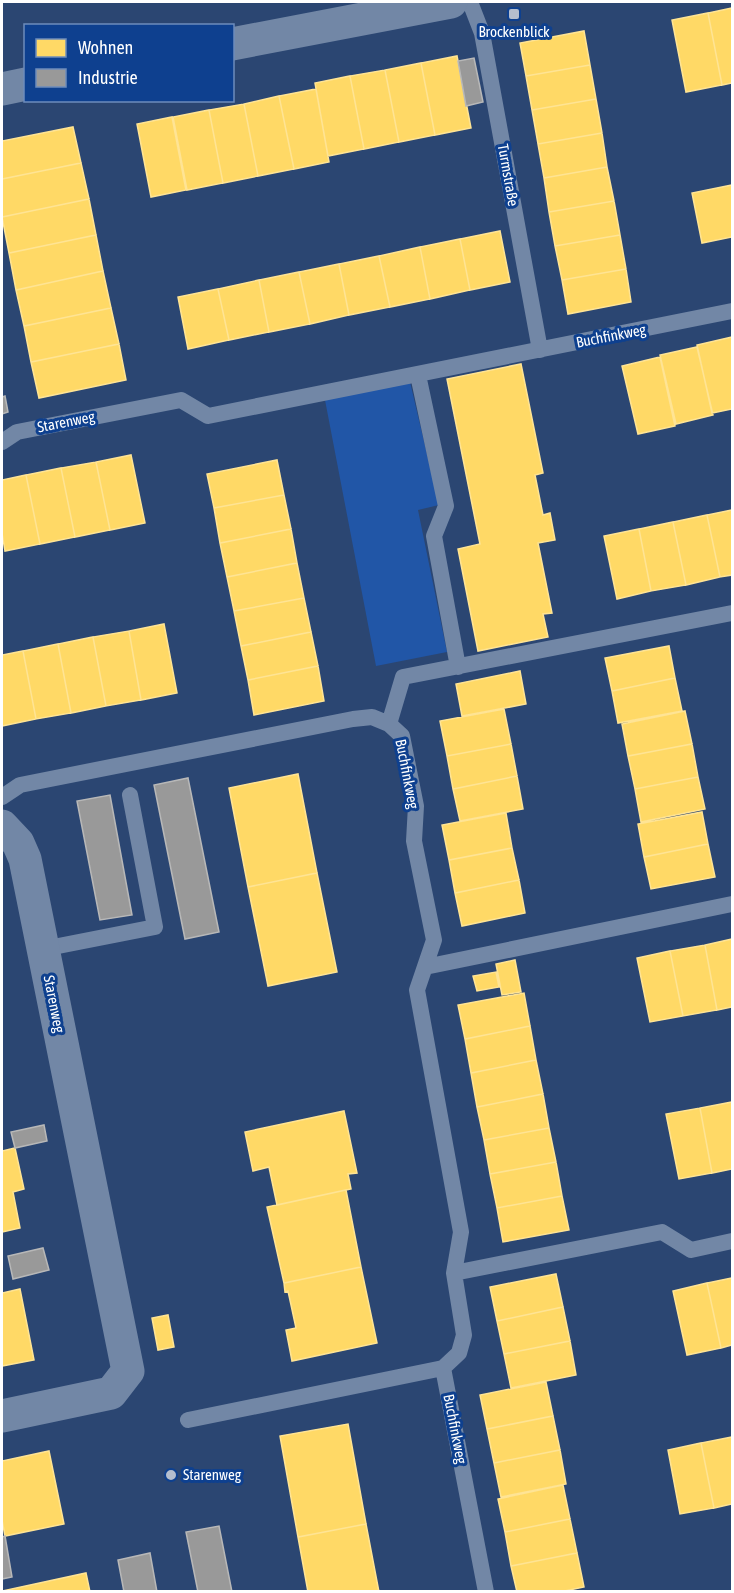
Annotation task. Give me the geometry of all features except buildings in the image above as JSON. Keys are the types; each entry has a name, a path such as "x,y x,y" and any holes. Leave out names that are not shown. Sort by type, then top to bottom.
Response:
{"street":[{"path":"234,44 451,2"},
{"path":"2,89 24,84"},
{"name":"Starenweg","path":"2,826 18,843 24,859 128,1371 111,1394 2,1416"}],"lane":[{"name":"Turmstraße","path":"470,2 482,33 540,350"},
{"name":"Buchfinkweg","path":"134,409 181,400 208,416 732,311"},
{"path":"418,375 446,506 434,536 458,667"},
{"name":"Starenweg","path":"2,442 17,432 134,409"},
{"name":"Buchfinkweg","path":"486,1592 443,1368 459,1353 464,1335 454,1273 461,1232 417,990 434,940 414,841 416,806 402,736 389,724 403,677 732,613"},
{"path":"2,797 20,785 353,718 372,717 389,724"},
{"path":"43,949 155,927 130,795"},
{"path":"425,967 732,904"},
{"path":"454,1273 662,1232 691,1250 732,1241"},
{"path":"188,1420 443,1368"}],"shaded area":[{"path":"410,382 439,505 418,510 447,652 376,666 325,400"}],"place":[{"name":"Brockenblick","path":"514,14"},
{"name":"Starenweg","path":"171,1475"}]}
